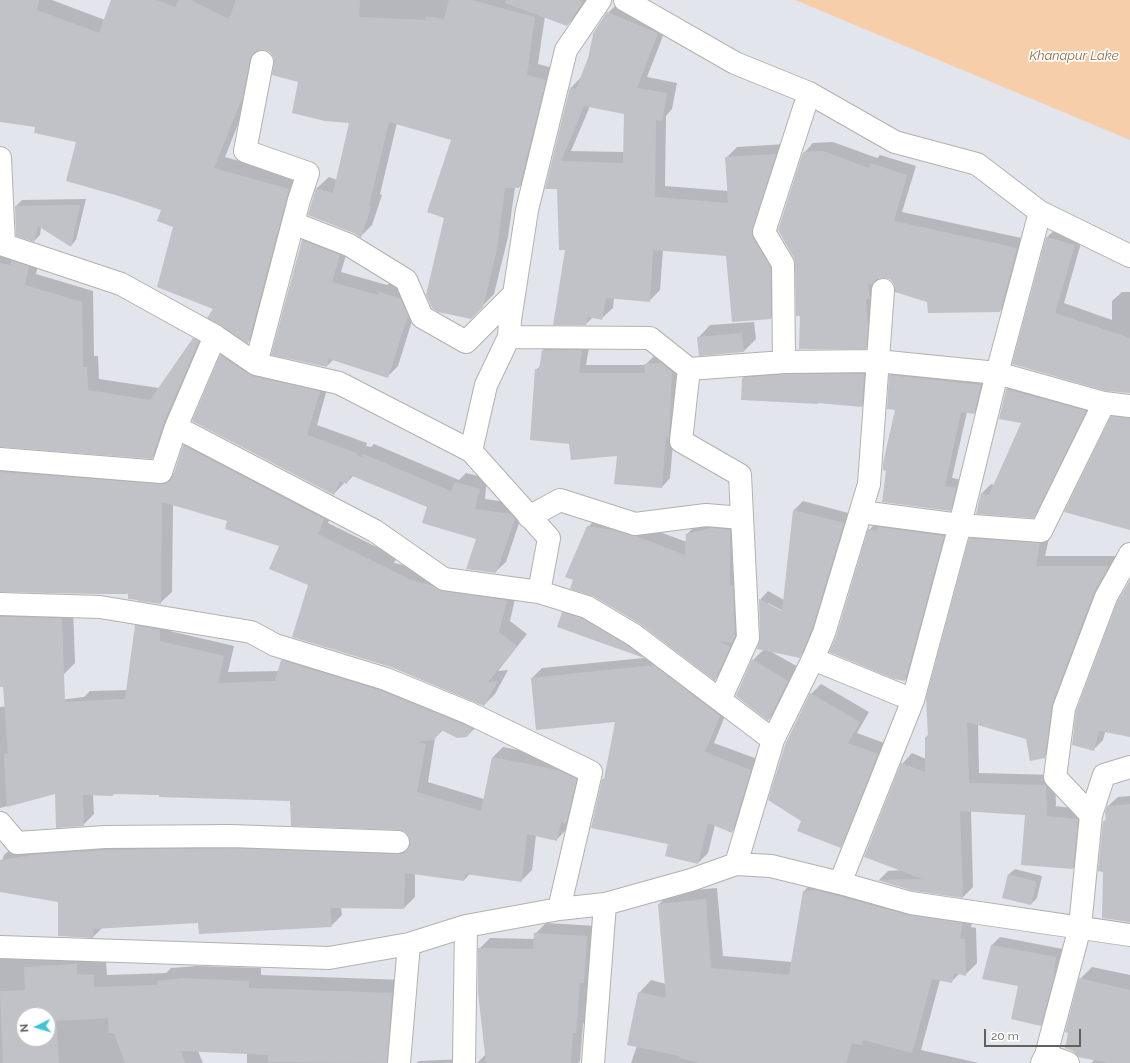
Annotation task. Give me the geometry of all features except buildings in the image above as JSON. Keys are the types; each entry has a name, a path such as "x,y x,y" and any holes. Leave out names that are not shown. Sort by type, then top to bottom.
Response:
{"street":[{"path":"471,451 486,385 509,337 510,320 527,210 566,50 600,0"},
{"path":"625,0 736,63 809,93 895,142 976,164 1040,212 1130,256"},
{"path":"256,364 299,200 308,173 245,151 262,62"},
{"path":"784,362 783,264 764,232 809,93"},
{"path":"0,158 2,246 121,284 215,336 256,364 339,383 471,451 549,538 539,592"},
{"path":"840,882 913,700 960,525 1040,212"},
{"path":"293,223 349,245 406,280 422,317 466,342 514,294"},
{"path":"736,864 773,740 813,659 824,633 862,512 869,484 883,290"},
{"path":"0,459 161,472 176,427 215,336"},
{"path":"509,337 650,338 689,369 784,362 877,361 998,373 1104,403 1130,406"},
{"path":"689,369 681,441 740,475 748,638 720,700"},
{"path":"862,512 960,525 1042,531 1104,403"},
{"path":"176,427 374,531 444,579 539,592 587,607 634,635 773,740"},
{"path":"529,517 560,500 635,524 706,515 742,518"},
{"path":"1091,815 1055,777 1064,708 1106,597 1130,554"},
{"path":"0,604 100,607 251,632 275,645 386,679 469,713 591,772 560,909"},
{"path":"813,659 913,700"},
{"path":"1068,1063 1044,1059 1080,927 1091,815 1104,775 1130,767"},
{"path":"0,823 17,843 105,837 231,836 398,842"},
{"path":"0,947 330,958 409,944 466,926 560,909 605,904 690,880 736,864 771,866 840,882 911,903 1130,935"},
{"path":"593,1063 605,904"},
{"path":"464,1063 466,926"},
{"path":"399,1063 409,944"}],"water":[{"name":"Khanapur Lake","path":"795,0 1130,0 1130,140"}]}
